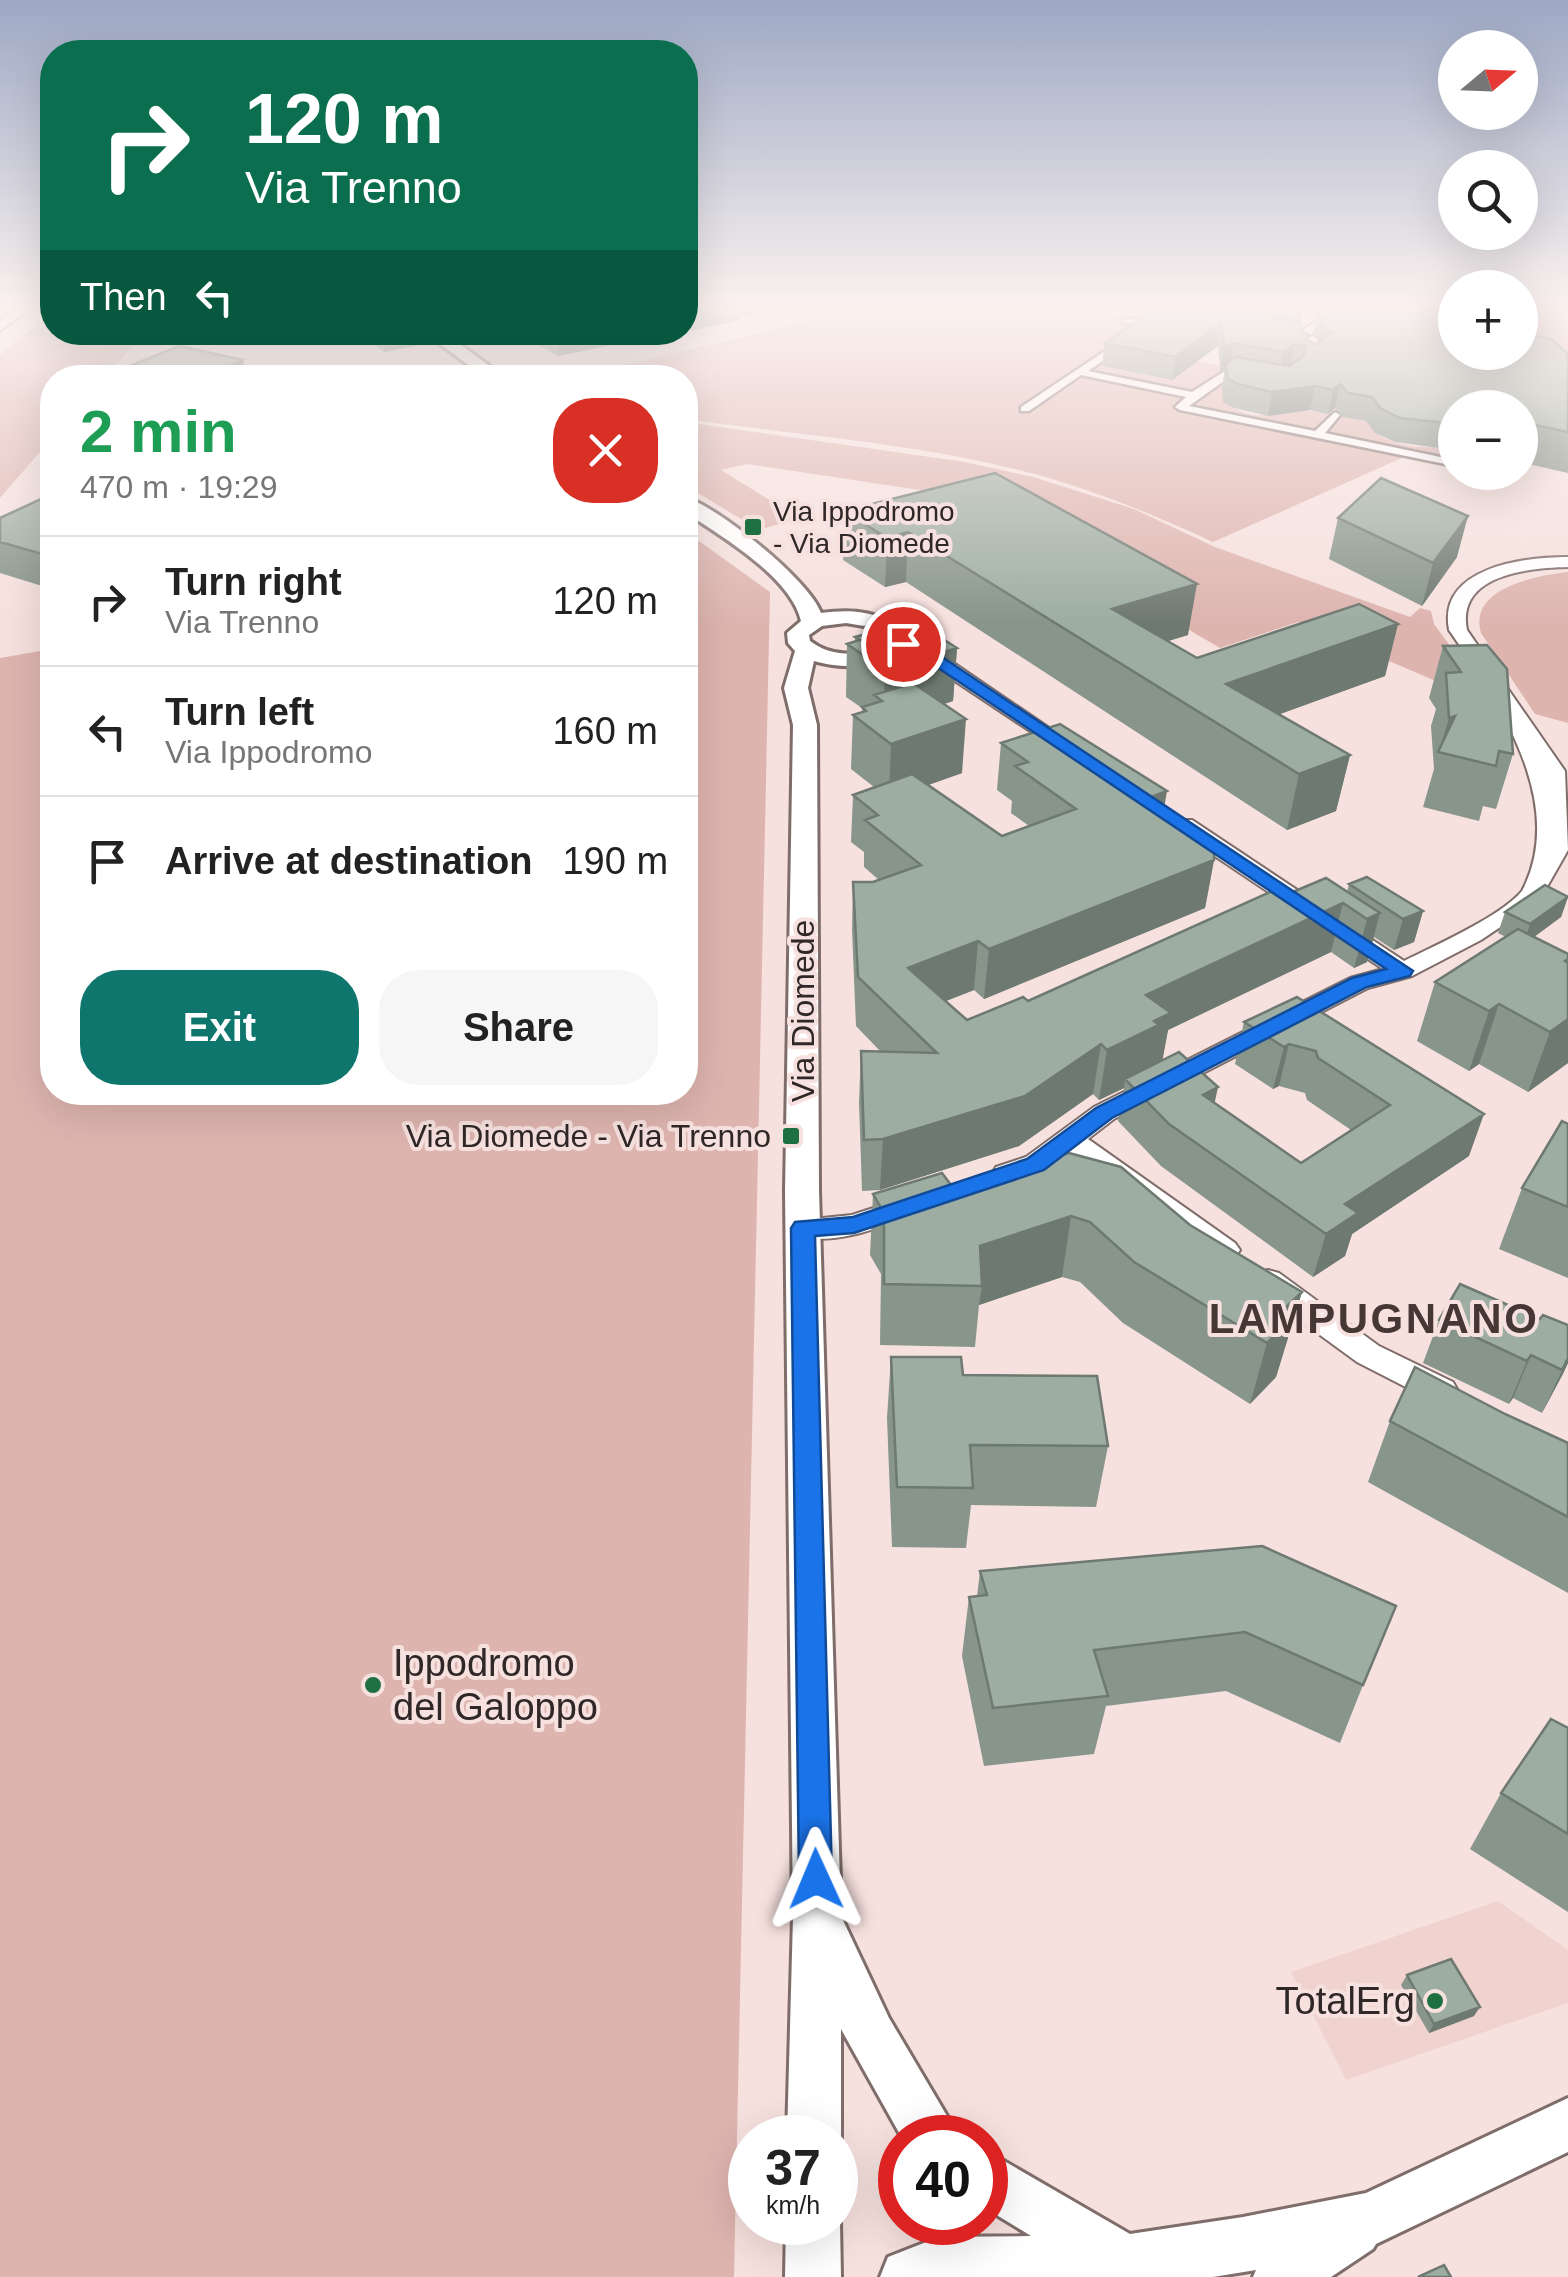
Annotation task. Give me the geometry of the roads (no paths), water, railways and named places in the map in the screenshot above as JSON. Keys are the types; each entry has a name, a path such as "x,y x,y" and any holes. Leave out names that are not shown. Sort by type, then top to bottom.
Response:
{"street":[{"path":"1201,411 1438,460"},
{"path":"1317,435 1335,415"},
{"path":"698,511 799,590 812,610 812,622"},
{"path":"708,518 782,557 839,602 884,626 892,641 921,650 1094,766"},
{"path":"981,1182 1036,1164 1104,1113 1359,982 1403,971 1473,935 1531,896 1560,850 1564,830 1551,762 1454,619 1463,593 1484,578 1537,562 1568,562"},
{"path":"812,622 839,602"},
{"name":"Via Diomede","path":"812,622 798,635 806,650 796,688 806,725 803,1228 816,1917 814,2115"},
{"path":"806,650 840,659 875,655 892,641"},
{"name":"Via Diomede","path":"806,725 822,673 840,659"},
{"path":"1159,808 1403,971"},
{"path":"1066,1140 1106,1162 1368,1354 1465,1402"},
{"path":"803,1228 854,1225 927,1201"},
{"path":"816,1917 860,2018 900,2093 917,2115"},
{"path":"1281,2277 1370,2219 1568,2124"},
{"path":"1008,2192 1124,2262"},
{"path":"908,2277 940,2265 1124,2262 1244,2246 1370,2219"},
{"path":"812,2277 813,2245"}],"place":[{"name":"Via Ippodromo - Via Diomede","path":"753,527"},
{"name":"Via Diomede - Via Trenno","path":"791,1136"},
{"name":"Ippodromo del Galoppo","path":"373,1685"},
{"name":"TotalErg","path":"1435,2001"}],"district":[{"name":"LAMPUGNANO","path":"1374,1318"}]}
